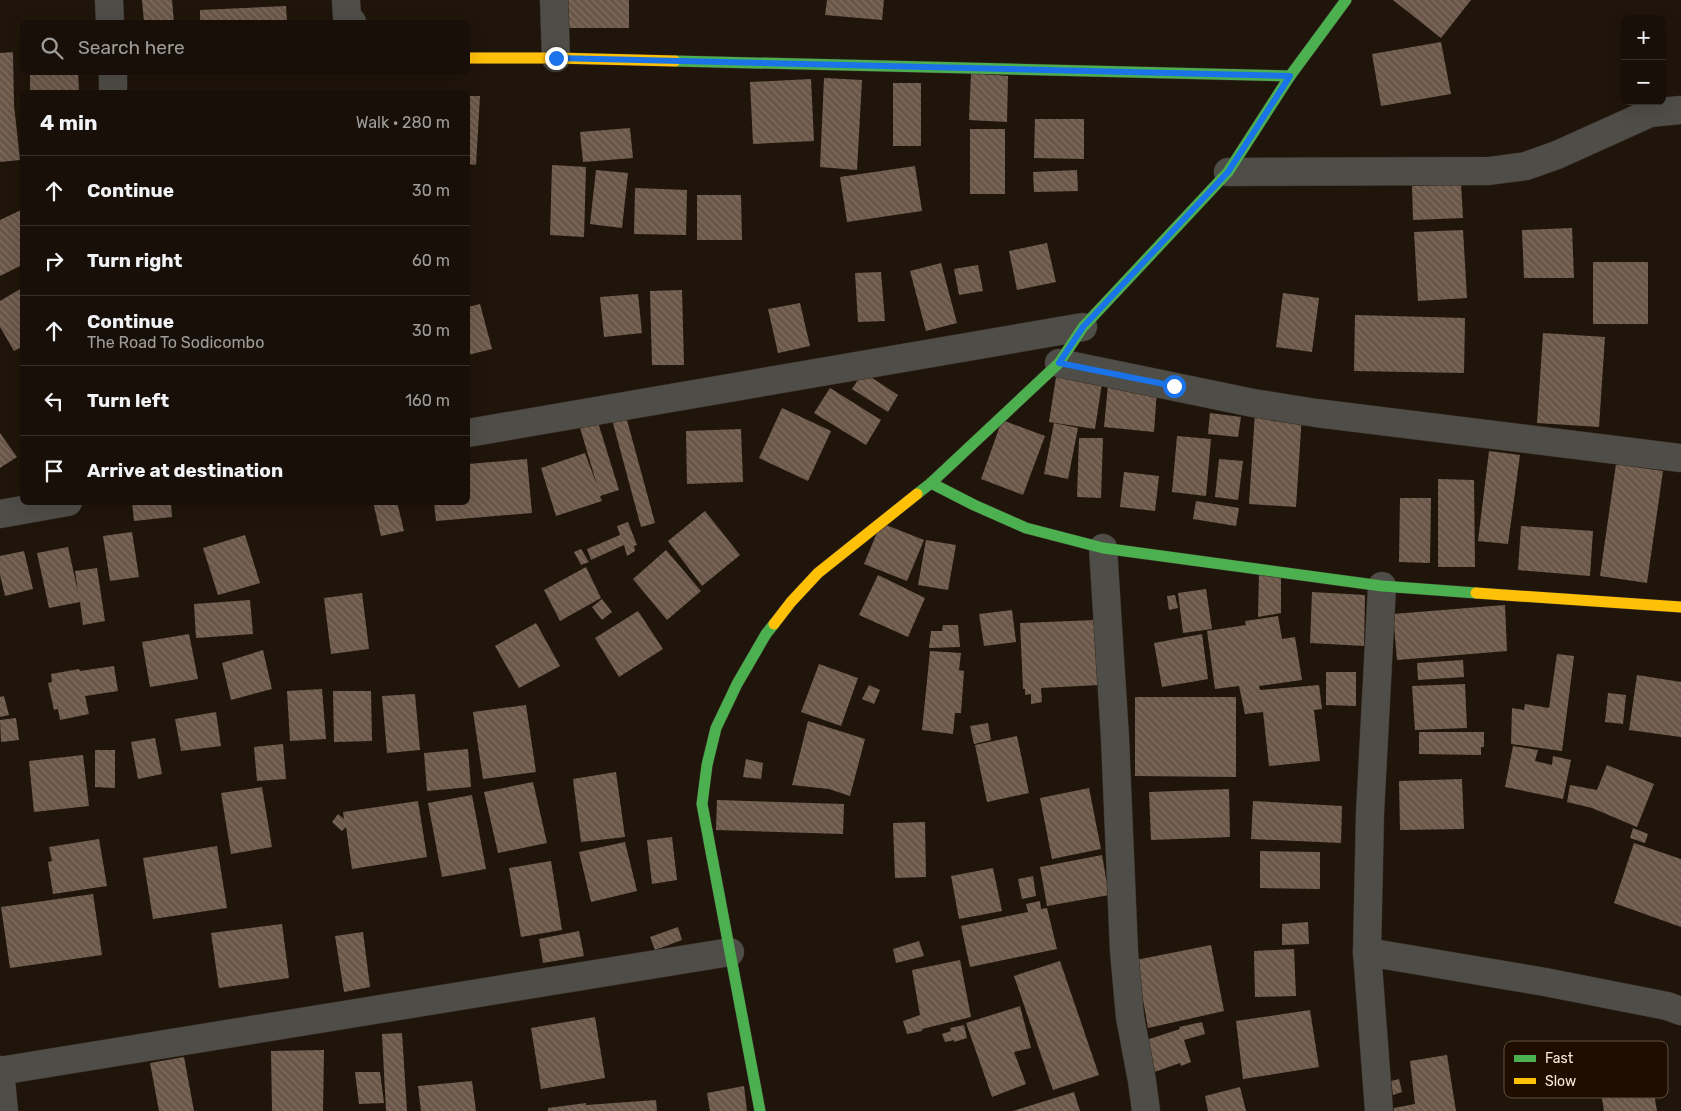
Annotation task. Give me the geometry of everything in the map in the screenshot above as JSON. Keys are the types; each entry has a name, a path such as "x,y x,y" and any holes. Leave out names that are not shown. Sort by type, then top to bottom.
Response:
{"street":[{"path":"109,0 110,20"},
{"path":"346,0 347,17 350,20"},
{"path":"554,0 556,58"},
{"path":"760,1111 702,804 707,765 716,728 737,684 766,634 818,574 930,482 1059,363 1083,327 1228,172 1290,76 1346,0"},
{"path":"470,58 556,58 1290,76"},
{"path":"1228,172 1489,171 1526,166 1557,156 1650,113 1681,110"},
{"path":"470,433 1083,327"},
{"path":"1059,363 1253,403 1316,413 1681,458"},
{"path":"930,482 974,505 1026,528 1103,548 1382,586 1681,607"},
{"path":"0,514 51,505"},
{"path":"1103,548 1115,748 1124,950 1130,1017 1146,1111"},
{"path":"1379,1111 1367,952 1370,813 1382,586"},
{"path":"4,1111 0,1070 730,952"},
{"path":"1367,952 1545,982 1667,1006 1681,1011"}],"building":[{"path":"142,0 172,0 174,20 144,20"},
{"path":"556,0 629,0 629,28 556,28"},
{"path":"827,0 884,0 882,20 825,15"},
{"path":"1393,0 1471,0 1441,38"},
{"path":"286,6 287,20 200,20 200,10"},
{"path":"1441,42 1451,94 1381,106 1372,54"},
{"path":"13,52 14,105 20,160 0,162 0,53"},
{"path":"971,73 1008,76 1007,122 969,120"},
{"path":"30,75 78,75 79,90 30,90"},
{"path":"824,78 862,80 857,170 820,167"},
{"path":"811,79 814,141 753,144 750,82"},
{"path":"893,83 921,83 921,146 893,146"},
{"path":"470,96 480,96 476,165 470,164"},
{"path":"1035,119 1084,119 1084,159 1034,158"},
{"path":"630,128 633,158 583,162 580,132"},
{"path":"970,129 1005,129 1005,194 970,194"},
{"path":"552,165 586,167 584,237 550,235"},
{"path":"915,166 922,211 847,222 840,177"},
{"path":"596,170 628,173 622,228 590,224"},
{"path":"1077,170 1078,191 1034,192 1033,172"},
{"path":"1461,184 1463,218 1413,220 1412,186"},
{"path":"635,188 687,190 686,235 634,234"},
{"path":"697,195 741,195 742,240 697,240"},
{"path":"20,210 20,266 0,276 0,220"},
{"path":"1572,228 1574,278 1524,278 1522,230"},
{"path":"1463,230 1467,298 1418,301 1414,232"},
{"path":"1047,243 1056,282 1017,290 1009,251"},
{"path":"1593,262 1648,262 1648,324 1593,324"},
{"path":"941,263 957,323 926,331 910,271"},
{"path":"978,265 983,291 959,295 954,269"},
{"path":"881,272 885,321 858,322 855,273"},
{"path":"20,289 20,348 14,351 0,327 0,301"},
{"path":"682,290 684,365 652,365 650,291"},
{"path":"1283,293 1319,298 1312,352 1276,347"},
{"path":"638,294 642,333 604,337 600,297"},
{"path":"800,303 810,346 778,353 768,309"},
{"path":"480,304 492,349 470,354 470,306"},
{"path":"1355,315 1465,318 1464,373 1354,371"},
{"path":"1543,333 1605,337 1599,427 1537,423"},
{"path":"863,372 898,395 888,412 852,389"},
{"path":"1056,377 1102,383 1095,429 1049,422"},
{"path":"1108,384 1157,389 1154,432 1104,427"},
{"path":"830,388 881,420 866,445 814,413"},
{"path":"782,408 831,431 808,481 759,458"},
{"path":"624,409 655,523 641,527 610,412"},
{"path":"1255,412 1302,415 1296,507 1249,504"},
{"path":"1210,413 1241,417 1238,437 1208,434"},
{"path":"596,416 619,490 600,496 602,501 556,516 541,468 585,453 597,485 578,421"},
{"path":"1002,420 1045,436 1023,495 981,479"},
{"path":"1054,423 1078,428 1068,479 1044,474"},
{"path":"741,429 743,482 687,484 686,431"},
{"path":"0,433 17,457 0,468"},
{"path":"1177,436 1211,439 1206,496 1172,492"},
{"path":"1079,438 1103,438 1101,498 1077,497"},
{"path":"1489,451 1520,455 1508,544 1478,541"},
{"path":"527,459 532,513 436,521 434,505 470,505 470,464"},
{"path":"1219,459 1243,461 1238,500 1215,497"},
{"path":"1616,464 1663,471 1647,583 1600,576"},
{"path":"1124,472 1159,476 1155,511 1120,507"},
{"path":"1438,479 1474,480 1475,567 1438,567"},
{"path":"1400,498 1431,498 1430,563 1399,562"},
{"path":"1196,501 1239,508 1236,526 1193,519"},
{"path":"132,505 171,505 172,517 134,521"},
{"path":"374,505 398,505 404,531 381,536"},
{"path":"705,511 740,555 702,586 668,541"},
{"path":"628,522 637,545 634,546 635,551 627,556 624,545 591,560 587,549 620,535 617,526"},
{"path":"881,523 924,540 907,581 864,564"},
{"path":"1521,526 1593,531 1590,576 1518,570"},
{"path":"132,532 139,577 110,581 103,536"},
{"path":"245,535 260,583 218,595 203,548"},
{"path":"926,540 956,545 948,590 918,585"},
{"path":"68,547 78,592 75,571 97,568 105,621 83,625 80,602 49,608 37,553"},
{"path":"581,549 589,562 581,565 574,552"},
{"path":"666,550 701,591 667,620 633,579"},
{"path":"24,551 33,589 5,596 0,575 0,556"},
{"path":"586,567 601,598 560,621 544,590"},
{"path":"1259,573 1281,573 1281,613 1258,617"},
{"path":"878,575 925,598 908,637 859,615"},
{"path":"1206,589 1212,629 1183,633 1178,593"},
{"path":"1312,592 1365,595 1364,646 1310,643"},
{"path":"362,593 369,649 331,654 324,598"},
{"path":"1175,595 1178,608 1169,610 1167,596"},
{"path":"602,599 612,612 602,620 592,607"},
{"path":"250,600 253,634 196,638 194,604"},
{"path":"1505,605 1507,651 1397,660 1393,614"},
{"path":"1012,610 1016,642 984,646 979,614"},
{"path":"638,611 663,649 619,677 595,638"},
{"path":"1278,616 1282,639 1295,637 1302,680 1259,686 1260,690 1319,685 1322,709 1314,710 1320,761 1269,766 1263,712 1245,714 1239,686 1215,689 1207,631 1246,625 1245,621"},
{"path":"1096,620 1099,685 1041,688 1042,702 1031,704 1031,694 1025,695 1025,689 1023,689 1020,623"},
{"path":"536,623 560,666 519,688 495,646"},
{"path":"943,625 958,625 960,647 929,648 931,631 942,631"},
{"path":"189,634 198,679 150,687 142,642"},
{"path":"1202,634 1208,679 1162,687 1154,643"},
{"path":"263,650 272,689 231,700 222,663"},
{"path":"930,651 961,653 959,670 964,671 961,713 955,713 953,734 922,730"},
{"path":"1557,654 1574,656 1562,751 1511,744 1512,708 1524,710 1525,704 1549,708"},
{"path":"1463,660 1464,677 1418,680 1417,663"},
{"path":"819,664 858,678 841,726 801,712"},
{"path":"114,666 118,691 85,696 89,714 60,720 58,709 54,710 48,683 52,682 51,674"},
{"path":"1326,672 1356,672 1356,706 1326,705"},
{"path":"1637,675 1681,682 1681,737 1629,730"},
{"path":"1465,684 1467,728 1415,730 1412,686"},
{"path":"869,685 880,690 874,704 862,699"},
{"path":"322,689 326,739 290,741 287,691"},
{"path":"333,691 371,691 372,741 334,742"},
{"path":"1608,693 1626,695 1623,724 1605,722"},
{"path":"415,694 420,750 387,753 382,696"},
{"path":"4,696 9,715 0,717 0,697"},
{"path":"1135,697 1236,697 1236,777 1135,776"},
{"path":"526,705 536,772 483,779 473,712"},
{"path":"216,712 221,746 181,751 175,719"},
{"path":"16,718 19,740 1,742 0,720"},
{"path":"808,721 865,739 850,796 829,789 792,785"},
{"path":"988,723 991,740 974,744 970,726"},
{"path":"1419,732 1484,732 1484,747 1481,747 1481,755 1419,754"},
{"path":"1017,736 1029,793 987,802 975,745"},
{"path":"155,738 162,774 138,779 131,742"},
{"path":"283,744 286,779 257,781 254,747"},
{"path":"1513,746 1538,750 1535,761 1552,765 1553,756 1571,760 1563,799 1505,787"},
{"path":"468,749 471,787 427,791 424,753"},
{"path":"95,750 115,750 115,788 95,787"},
{"path":"83,755 89,806 34,812 29,761"},
{"path":"746,759 763,763 761,779 743,777"},
{"path":"1607,765 1654,784 1637,827 1592,808 1567,802 1570,785 1597,790"},
{"path":"616,772 625,837 581,842 573,779"},
{"path":"1462,779 1464,829 1400,830 1399,781"},
{"path":"533,782 547,843 498,853 484,792"},
{"path":"262,787 272,847 231,854 221,793"},
{"path":"1089,788 1101,849 1052,859 1040,798"},
{"path":"1229,789 1230,837 1151,840 1149,792"},
{"path":"472,795 486,869 442,877 428,803"},
{"path":"717,800 844,804 843,834 716,830"},
{"path":"418,801 427,857 352,869 346,827 342,831 332,822 338,814 344,819 343,812"},
{"path":"1253,801 1342,806 1341,843 1251,839"},
{"path":"925,822 926,877 895,878 893,823"},
{"path":"1633,828 1648,834 1645,843 1630,838"},
{"path":"672,837 677,880 652,884 647,840"},
{"path":"99,839 107,886 53,894 48,862 52,861 49,847"},
{"path":"625,842 637,891 591,902 579,852"},
{"path":"1634,843 1681,859 1681,927 1614,903"},
{"path":"217,846 227,908 153,919 143,858"},
{"path":"1260,851 1320,852 1320,889 1260,888"},
{"path":"1102,855 1109,895 1047,906 1040,867"},
{"path":"551,861 562,930 521,937 509,868"},
{"path":"993,868 1002,911 959,919 951,876"},
{"path":"1033,876 1036,896 1022,899 1018,879"},
{"path":"93,894 102,955 10,968 1,907"},
{"path":"1040,901 1041,909 1047,908 1057,949 970,967 961,926 1028,912 1026,904"},
{"path":"1308,922 1309,944 1282,945 1282,924"},
{"path":"282,924 289,978 219,988 211,933"},
{"path":"678,927 682,940 655,950 650,937"},
{"path":"579,931 584,956 543,963 539,939"},
{"path":"363,932 370,987 344,992 335,936"},
{"path":"919,941 924,956 896,963 893,949"},
{"path":"1211,945 1224,1011 1148,1028 1136,960"},
{"path":"1294,949 1296,996 1255,997 1254,951"},
{"path":"960,960 971,1017 907,1034 903,1021 920,1015 912,970"},
{"path":"1060,961 1099,1075 1053,1090 1014,976"},
{"path":"1020,1006 1031,1048 1014,1052 1026,1084 992,1097 966,1023"},
{"path":"1310,1010 1319,1067 1243,1079 1236,1021"},
{"path":"595,1017 605,1078 541,1089 531,1028"},
{"path":"1202,1022 1205,1034 1184,1040 1191,1062 1181,1066 1180,1063 1146,1075 1137,1043 1180,1029 1179,1027"},
{"path":"964,1025 967,1038 954,1042 954,1040 945,1042 942,1034 951,1031 950,1028"},
{"path":"402,1033 407,1111 386,1111 382,1034"},
{"path":"324,1050 323,1111 272,1111 271,1051"},
{"path":"1447,1055 1456,1111 1394,1111 1394,1108 1415,1104 1410,1061"},
{"path":"184,1057 194,1111 159,1111 150,1063"},
{"path":"355,1072 380,1072 384,1103 359,1104"},
{"path":"1399,1079 1402,1092 1393,1095 1391,1081"},
{"path":"472,1081 476,1111 421,1111 418,1086"},
{"path":"744,1086 747,1111 710,1111 707,1093"},
{"path":"1240,1087 1246,1111 1208,1111 1205,1096"},
{"path":"1074,1092 1080,1111 1013,1111"},
{"path":"1602,1098 1655,1098 1657,1111 1604,1111"},
{"path":"656,1100 657,1111 548,1111 548,1108 586,1103 586,1105"}],"traffic: fast":[{"path":"917,494 1059,363 1083,327 1228,172 1290,76 1346,0"},
{"path":"675,61 1290,76"},
{"path":"931,483 1026,528 1103,548 1382,586 1476,593"},
{"path":"760,1111 702,804 707,765 716,728 737,684 766,634 774,624"}],"traffic: slow":[{"path":"470,58 675,61"},
{"path":"774,624 818,573 917,494"},
{"path":"1476,593 1681,607"}],"route":[{"path":"556,58 1290,76 1228,172 1083,327 1059,363 1174,386"}]}
